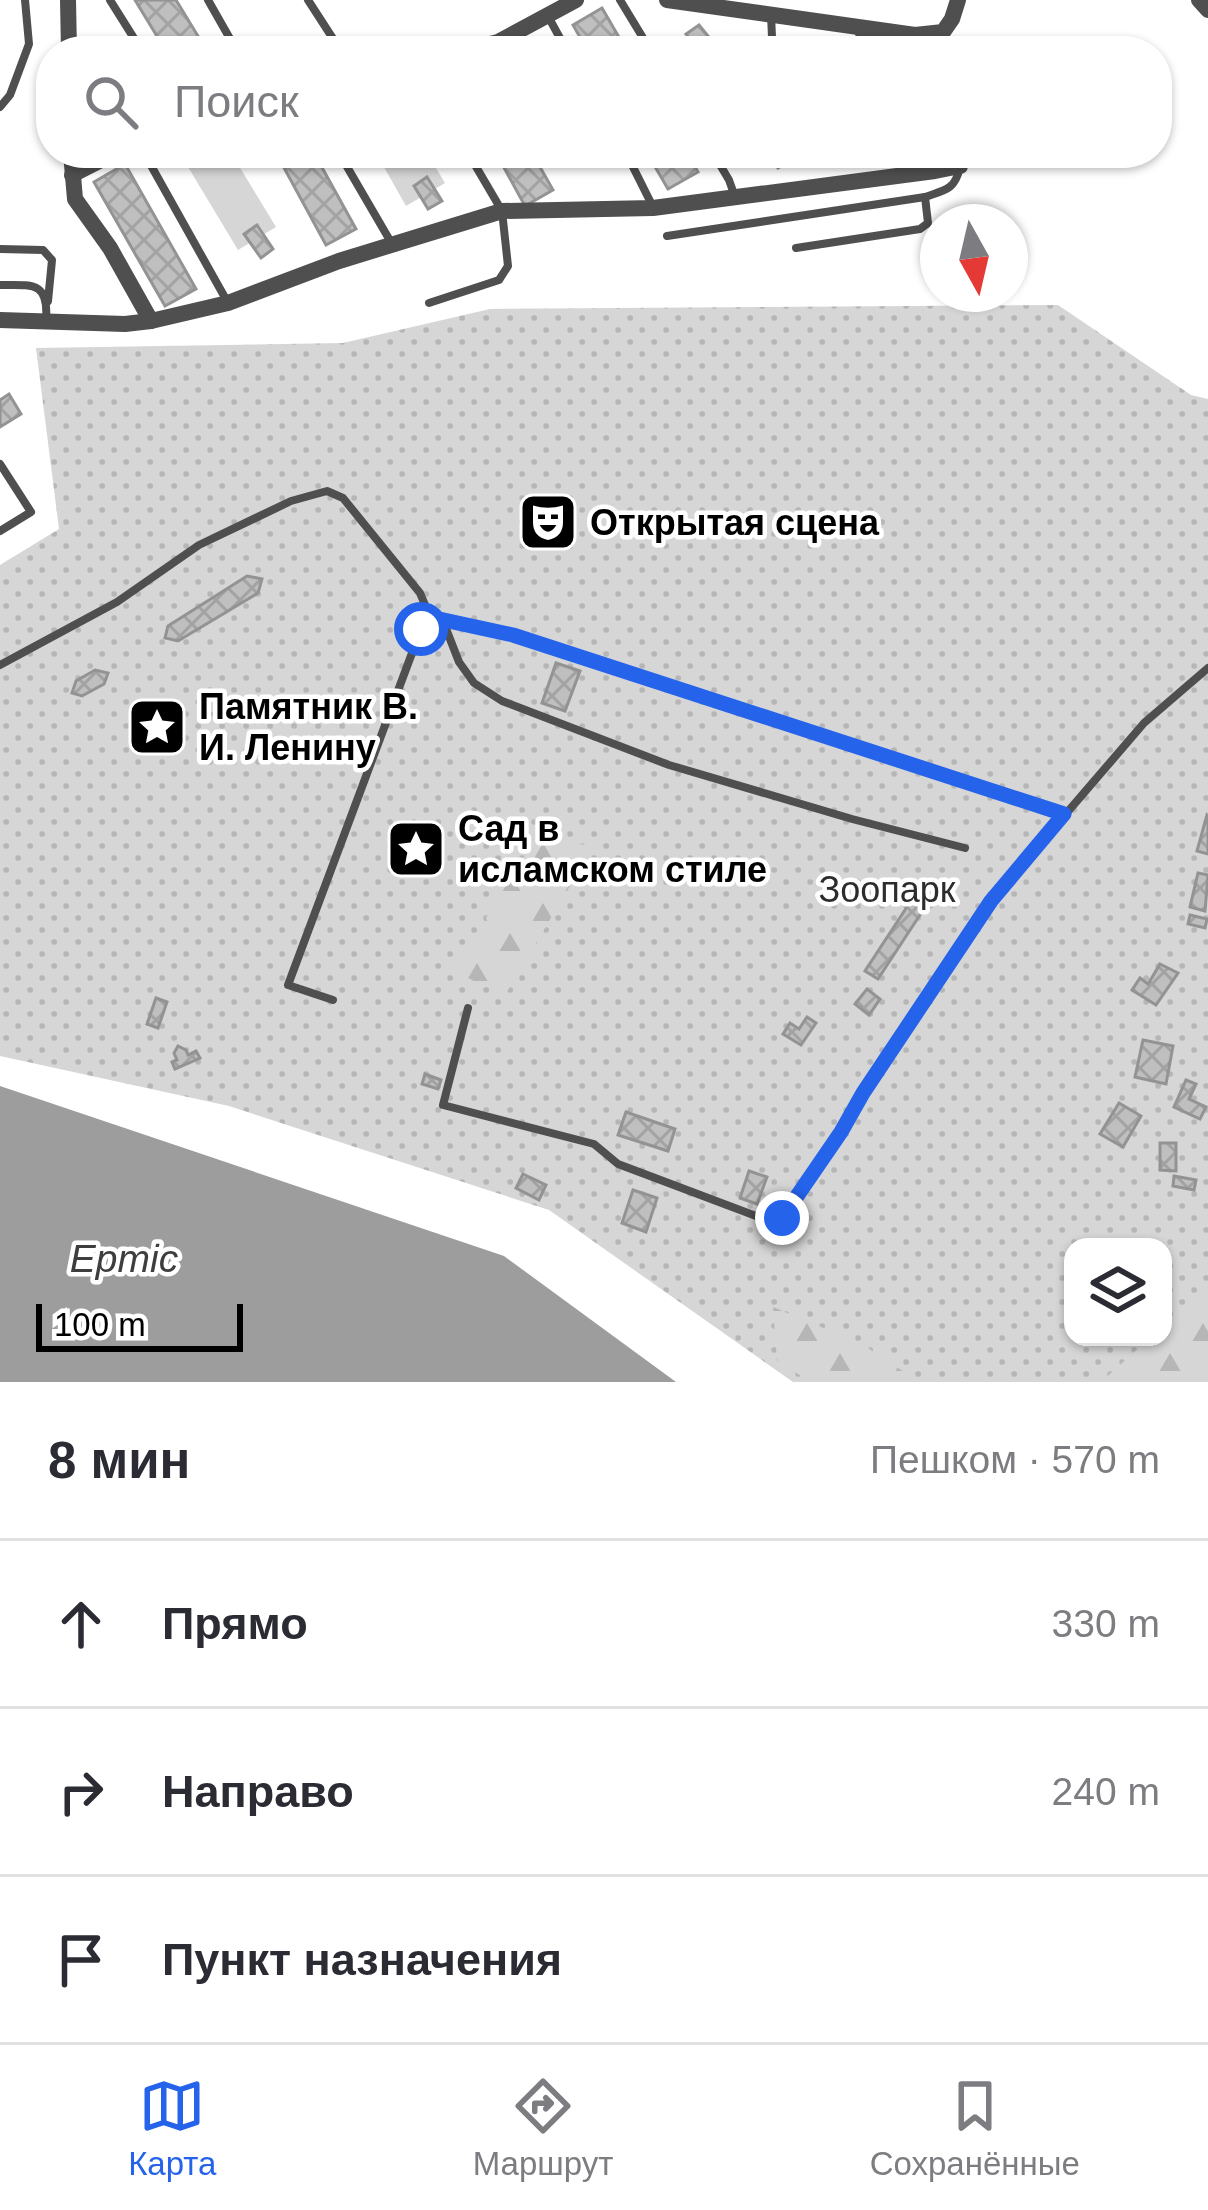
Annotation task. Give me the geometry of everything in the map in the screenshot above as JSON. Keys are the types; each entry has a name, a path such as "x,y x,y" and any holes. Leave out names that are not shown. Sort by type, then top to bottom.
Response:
{"street":[{"path":"68,0 69,36"},
{"path":"510,36 576,0"},
{"path":"668,0 915,35 943,32"},
{"path":"944,36 958,0"},
{"path":"1199,0 1208,10"},
{"path":"72,168 75,199 110,248 151,321"},
{"path":"72,176 87,168"},
{"path":"0,320 151,321 228,303 392,244 502,212 653,208 942,168"}],"lane":[{"path":"0,107 10,95 28,44 25,0"},
{"path":"110,0 133,36"},
{"path":"208,0 228,36"},
{"path":"308,0 331,36"},
{"path":"620,0 642,36"},
{"path":"771,15 772,36"},
{"path":"548,16 559,36"},
{"path":"859,27 860,36"},
{"path":"152,168 228,303"},
{"path":"348,168 392,244"},
{"path":"429,303 499,280 508,266 502,212 477,168"},
{"path":"634,168 653,208"},
{"path":"721,168 734,197"},
{"path":"667,236 925,197 946,190 956,181 959,168"},
{"path":"796,248 920,229 928,223 925,197"},
{"path":"0,249 49,254 46,322"},
{"path":"0,285 34,286 48,301"},
{"path":"0,464 31,512 0,531"},
{"path":"0,665 117,602 199,545 317,492 343,498 420,593 430,617"},
{"path":"430,617 513,635 1064,814"},
{"path":"333,1000 289,985 421,629 430,617"},
{"path":"442,620 473,683 502,701 669,765 965,848"},
{"path":"468,1008 443,1105 594,1144 618,1164 772,1222 782,1218 991,901 1144,724 1208,668"}],"green space":[{"path":"189,168 240,168 276,227 238,250"},
{"path":"384,168 436,168 445,183 406,206"},
{"name":"Зоопарк","path":"1028,305 1058,305 1191,395 1208,399 1208,1382 793,1382 549,1210 229,1106 0,1056 0,565 59,529 36,348 343,343 490,309 920,306 920,312 1028,312"},
{"path":"538,834 587,845 590,859 505,995 453,971"},
{"path":"1208,1287 1208,1382 1101,1382 1141,1346 1172,1346 1172,1319"},
{"path":"773,1307 862,1344 919,1382 810,1382 777,1360"}],"water":[{"name":"Ертіс","path":"0,1086 504,1256 676,1382 0,1382"}],"building":[{"path":"135,0 176,0 198,36 157,36"},
{"path":"602,8 618,36 579,36 573,25"},
{"path":"699,25 708,36 688,36"},
{"path":"127,168 196,289 165,306 94,182"},
{"path":"284,168 322,168 356,229 326,245"},
{"path":"504,168 541,168 553,190 525,206"},
{"path":"656,168 696,168 698,172 668,189"},
{"path":"427,177 442,201 428,209 414,186"},
{"path":"257,225 273,249 261,258 244,234"},
{"path":"9,394 21,414 0,427 0,400"},
{"path":"247,576 262,579 258,593 178,641 165,638 168,626"},
{"path":"556,663 580,671 565,711 542,703"},
{"path":"95,670 108,673 104,684 82,696 72,693 76,681"},
{"path":"1208,816 1208,854 1197,851"},
{"path":"1198,873 1208,875 1205,911 1190,907"},
{"path":"920,887 933,895 878,979 865,971"},
{"path":"1190,915 1207,919 1205,928 1188,924"},
{"path":"1160,964 1178,973 1156,1005 1132,990 1140,978 1148,984"},
{"path":"867,989 880,999 869,1015 855,1004"},
{"path":"156,998 167,1002 158,1028 147,1024"},
{"path":"807,1017 816,1023 801,1045 783,1034 790,1023 799,1029"},
{"path":"1143,1040 1173,1046 1166,1084 1135,1077"},
{"path":"178,1046 188,1055 196,1051 200,1058 175,1069 172,1062 177,1060"},
{"path":"425,1074 441,1080 438,1089 422,1084"},
{"path":"1186,1080 1196,1084 1189,1099 1206,1107 1200,1119 1174,1107"},
{"path":"1119,1103 1141,1116 1123,1147 1100,1134"},
{"path":"626,1112 675,1129 668,1151 618,1135"},
{"path":"1160,1143 1176,1143 1176,1171 1160,1170"},
{"path":"749,1171 767,1177 757,1204 740,1198"},
{"path":"523,1174 546,1185 539,1200 516,1188"},
{"path":"1174,1176 1196,1180 1194,1190 1173,1186"},
{"path":"633,1190 657,1198 646,1232 622,1223"}],"place":[{"name":"Открытая сцена","path":"548,522"},
{"name":"Памятник В. И. Ленину","path":"157,727"},
{"name":"Сад в исламском стиле","path":"416,849"}],"route":[{"path":"421,629 430,617 513,635 1064,814 991,901 782,1218"}]}
